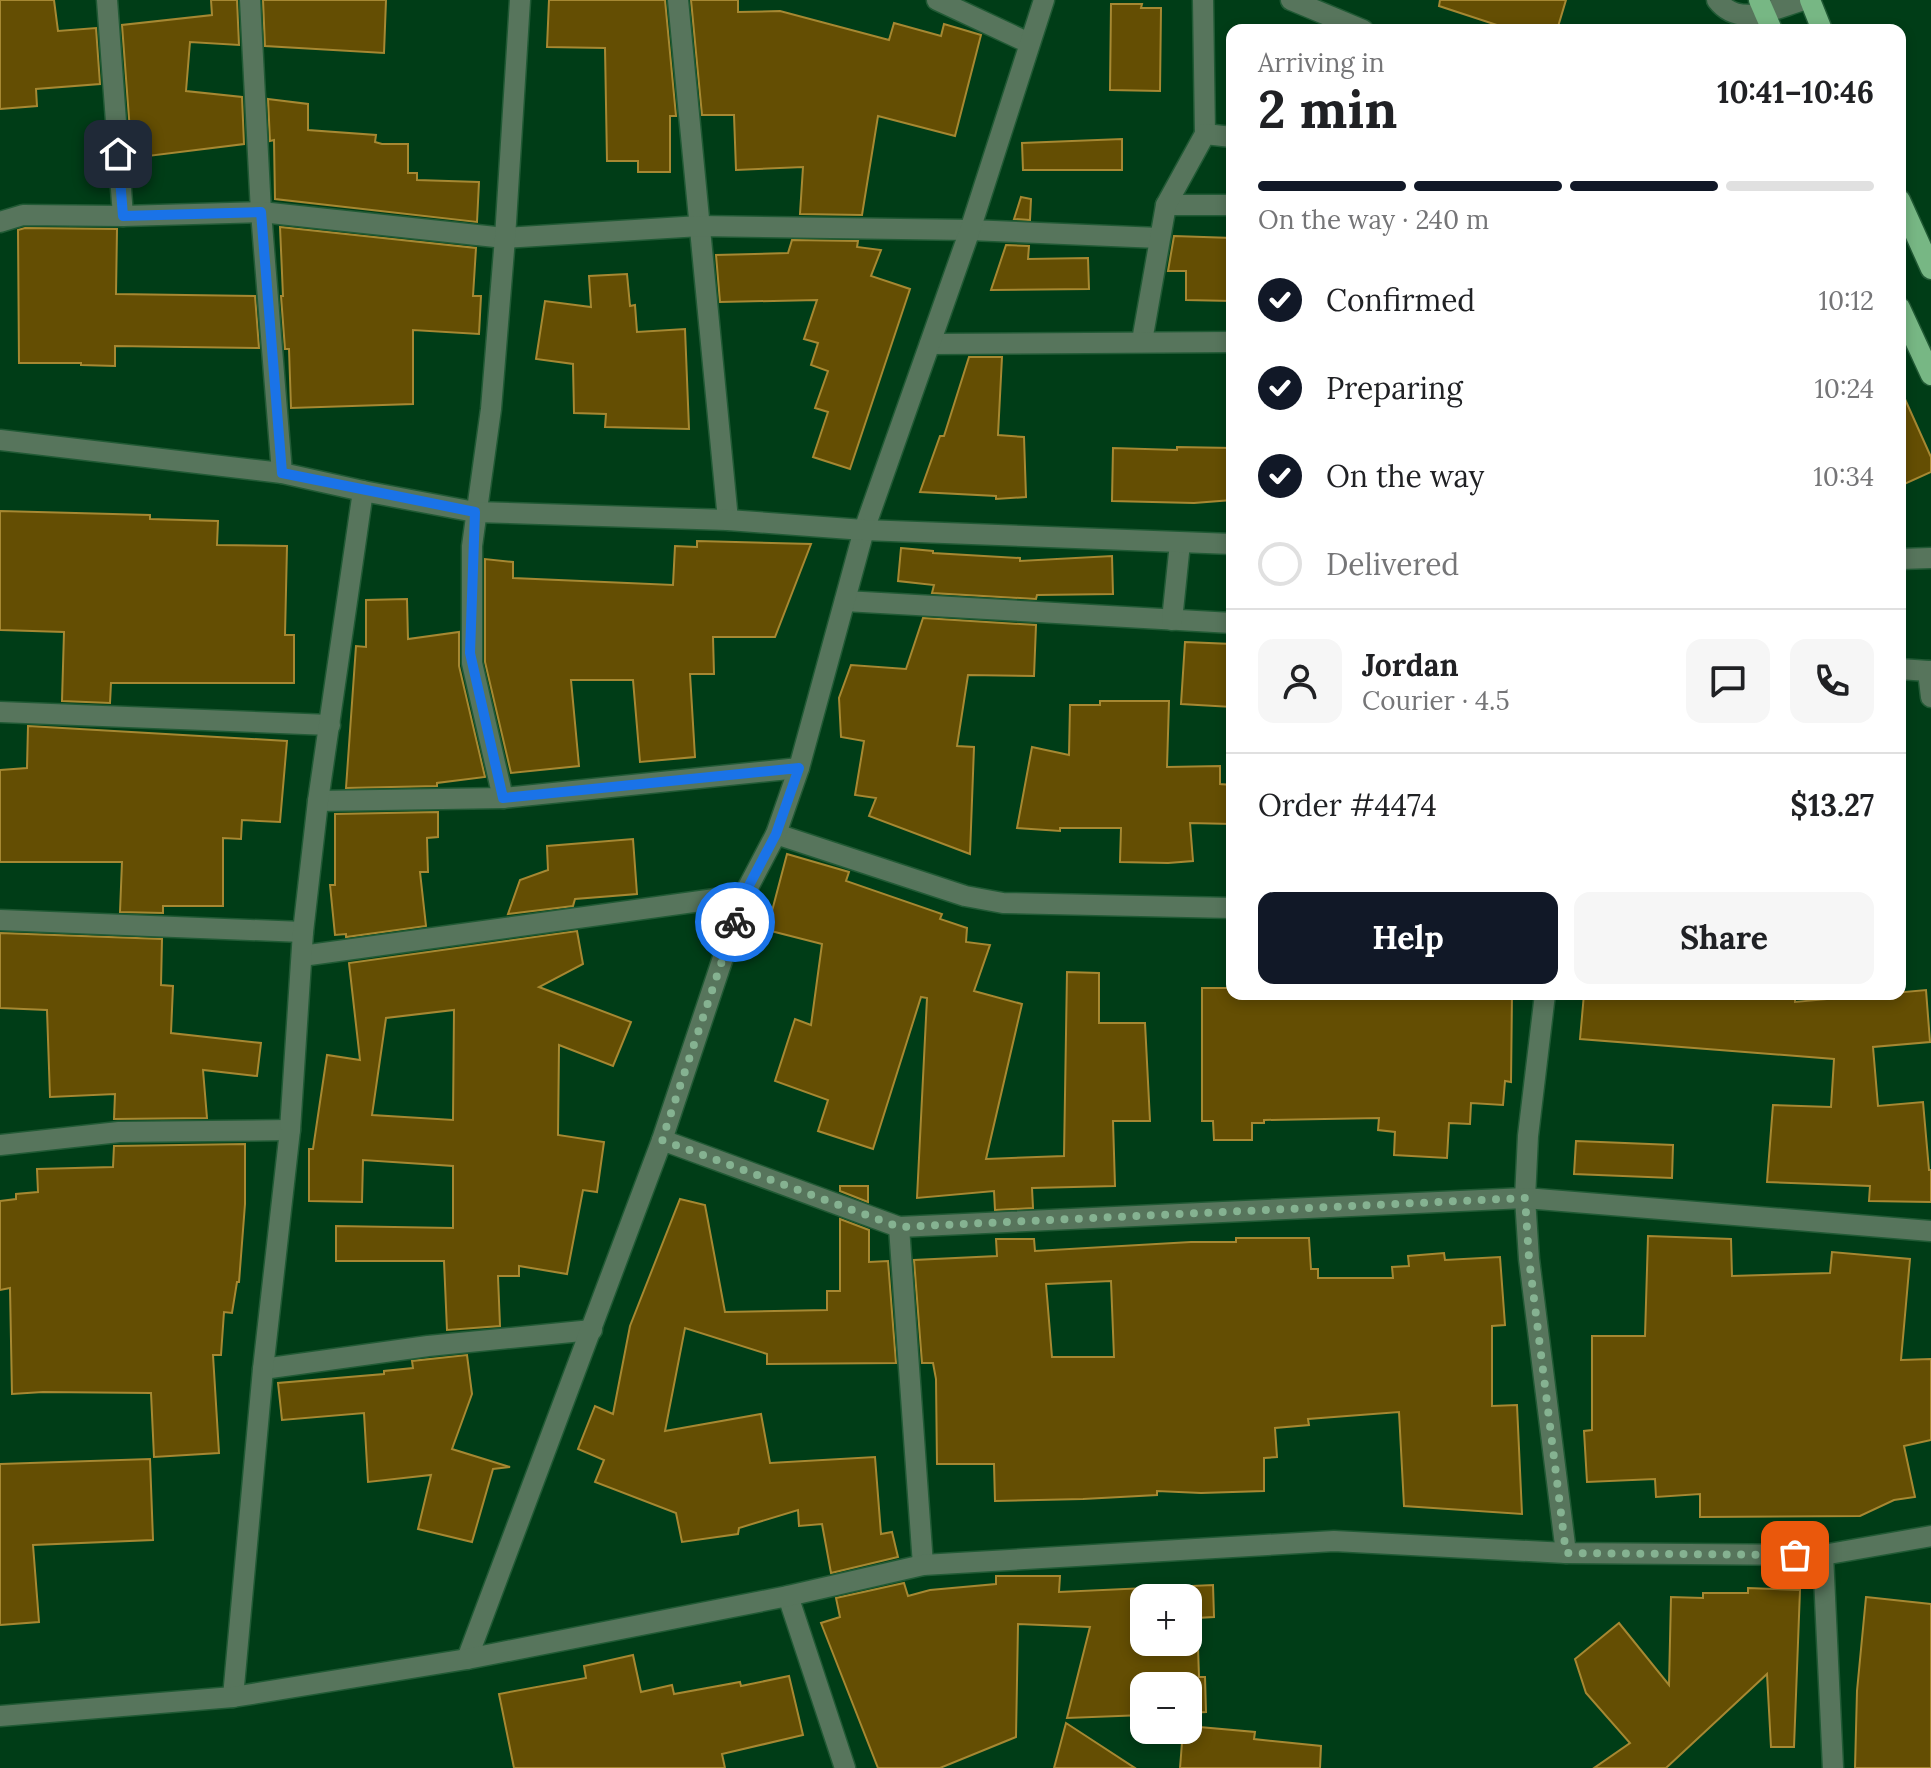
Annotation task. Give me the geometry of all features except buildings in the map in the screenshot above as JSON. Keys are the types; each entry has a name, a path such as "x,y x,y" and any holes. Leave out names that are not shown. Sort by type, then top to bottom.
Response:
{"main road":[{"path":"1807,0 1819,24"},
{"path":"1906,213 1931,269"},
{"path":"1906,321 1931,375"}],"street":[{"path":"107,0 123,216"},
{"path":"250,0 261,212 282,473"},
{"path":"503,798 470,653 475,512 491,409 520,0"},
{"path":"678,0 728,520"},
{"path":"937,0 1029,43"},
{"path":"467,1659 662,1140 744,895 776,834 799,768 864,530 970,230 1044,0"},
{"path":"1142,341 1166,205 1205,134 1203,0"},
{"path":"1291,0 1349,24"},
{"path":"1717,0 1732,14 1747,17 1807,0"},
{"path":"1205,134 1226,136"},
{"path":"1166,205 1226,205"},
{"path":"0,222 23,215 261,212 505,238 700,226 970,230 1159,238"},
{"path":"930,344 1226,342"},
{"path":"0,440 282,473 475,512 728,520 864,530 1226,544"},
{"path":"233,1697 263,1369 290,1130 303,932 318,801 363,491"},
{"path":"1172,620 1180,543"},
{"path":"1906,559 1931,558"},
{"path":"845,601 1226,623"},
{"path":"1906,669 1929,671 1931,697"},
{"path":"0,712 330,725"},
{"path":"318,801 503,798 799,768"},
{"path":"776,834 965,896 1003,903 1226,908"},
{"path":"302,956 744,895"},
{"path":"0,920 303,932"},
{"path":"1544,1000 1528,1136 1525,1198 1529,1259 1566,1553"},
{"path":"0,1145 119,1132 290,1130"},
{"path":"662,1140 899,1227 1525,1198 1931,1231"},
{"path":"899,1227 923,1565"},
{"path":"263,1369 428,1346 592,1330"},
{"path":"0,1716 233,1697 467,1659 788,1596 923,1565 1334,1541 1566,1553 1823,1555 1931,1536"},
{"path":"1823,1555 1833,1768"},
{"path":"788,1596 845,1768"}],"way so far":[{"path":"735,922 662,1140 899,1227 1525,1198 1529,1259 1566,1553 1795,1555"}],"route":[{"path":"118,154 123,216 261,212 282,473 475,512 470,653 503,798 799,768 776,834 744,895 735,922"}]}
